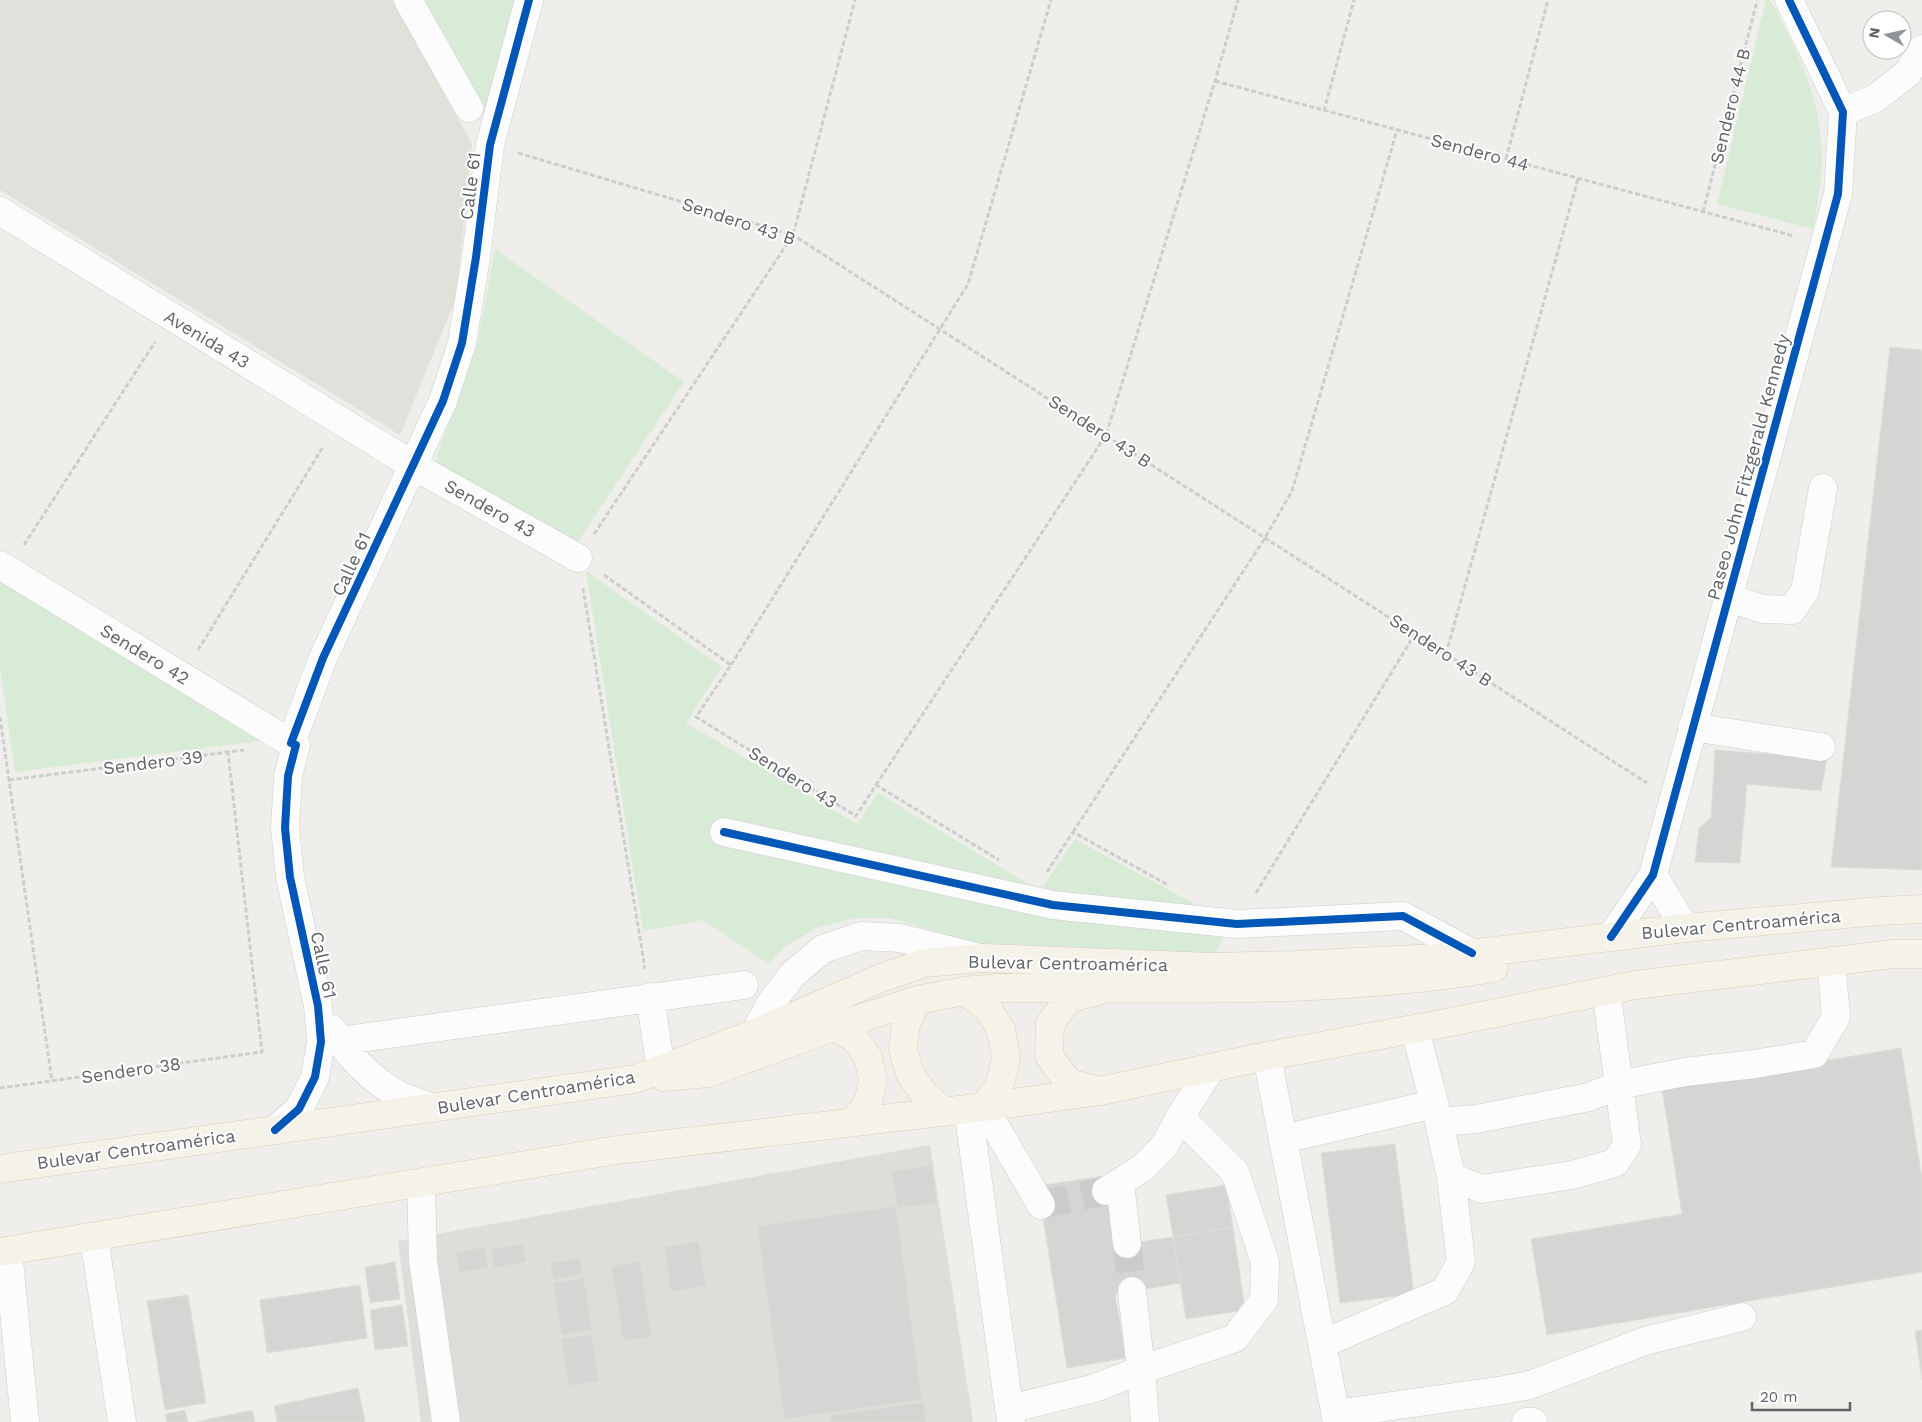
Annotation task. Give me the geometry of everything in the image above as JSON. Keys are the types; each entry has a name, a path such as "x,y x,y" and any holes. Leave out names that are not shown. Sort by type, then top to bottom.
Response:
{"main road":[{"name":"Bulevar Centroamérica","path":"0,1168 635,1079 755,1033 881,978 924,964 984,958 1211,967 1436,958 1685,928 1918,906"},
{"path":"635,1079 708,1073 834,1027 917,1000 964,991 997,988 1225,990 1444,976 1582,954 1642,933"},
{"path":"4,1251 617,1150 966,1109 1100,1091 1267,1056 1635,986 1893,954 1922,954"},
{"path":"1100,1091 1069,1082 1049,1056 1050,1024 1070,998 1101,990"},
{"path":"964,991 987,1007 1001,1030 1006,1058 1000,1084 966,1109"},
{"path":"917,1000 906,1024 905,1032 904,1049 910,1074 924,1095 966,1109"},
{"path":"834,1027 854,1038 868,1057 873,1080 868,1104 853,1122"}],"street":[{"path":"408,0 469,108"},
{"name":"Calle 61","path":"275,1130 299,1109 315,1077 321,1042 318,1006 290,876 286,819 288,776 296,745 291,743 323,658 443,401 462,344 476,257 490,145 529,0"},
{"name":"Paseo John Fitzgerald Kennedy","path":"1611,937 1653,875 1838,194 1843,112 1789,0"},
{"path":"1843,112 1876,98 1908,73 1922,49"},
{"name":"Avenida 43","path":"0,211 414,466"},
{"name":"Sendero 43","path":"414,466 578,558"},
{"path":"1728,598 1763,609 1792,610 1805,591 1822,488"},
{"name":"Sendero 42","path":"4,567 291,743"},
{"path":"1692,727 1821,746"},
{"path":"724,832 1052,905 1237,924 1403,916 1472,953"},
{"path":"1653,875 1685,928"},
{"path":"755,1033 770,1004 793,974 822,949 861,936 900,938 984,958"},
{"path":"1283,1139 1437,1113 1476,1119 1589,1097 1619,1085 1685,1072 1755,1064 1814,1054 1836,1017 1831,962"},
{"path":"338,1040 744,985"},
{"path":"1451,1177 1482,1189 1572,1175 1615,1163 1627,1145 1606,992"},
{"path":"650,998 661,1069"},
{"name":"Calle 61","path":"318,1006 338,1040 365,1070 397,1094 433,1108"},
{"path":"1322,1344 1445,1291 1461,1262 1451,1177 1437,1113 1415,1029"},
{"path":"1267,1056 1336,1418 1530,1384 1645,1341 1742,1317"},
{"path":"1127,1244 1113,1187 1144,1167 1164,1146 1211,1068"},
{"path":"966,1109 1041,1205"},
{"path":"966,1109 1010,1415 1095,1388 1235,1338 1264,1300 1266,1262 1235,1172 1180,1117"},
{"path":"421,1183 423,1260 446,1422"},
{"path":"94,1236 122,1422"},
{"path":"4,1251 25,1422"},
{"path":"1132,1291 1145,1422"},
{"path":"1526,1422 1533,1422"}],"path":[{"path":"650,998 578,558 793,235 854,0"},
{"path":"578,558 731,665 968,284 1051,0"},
{"path":"1006,865 876,785 1106,435 1215,81 1238,0"},
{"path":"1324,111 1354,0"},
{"path":"1506,159 1548,0"},
{"path":"1044,877 1265,538 1292,491 1397,130"},
{"path":"1446,654 1578,179"},
{"path":"4,567 171,317"},
{"path":"182,676 340,420"},
{"path":"1237,924 1415,634"},
{"path":"0,717 52,1080"},
{"path":"1073,832 1177,890"}],"shaded area":[{"path":"0,0 392,0 472,144 456,298 400,435 0,190"},
{"path":"930,1145 973,1422 421,1422 398,1241"}],"green space":[{"path":"423,0 517,0 487,112"},
{"path":"1766,0 1770,0 1796,51 1815,104 1819,122 1822,163 1813,229 1717,204"},
{"path":"495,249 684,382 575,546 435,462 478,342"},
{"path":"0,552 268,740 15,772 0,667"},
{"path":"586,571 722,667 686,723 857,824 878,793 1040,891 1075,839 1231,924 1211,959 976,943 890,918 857,918 818,927 783,948 769,964 703,920 643,931"}],"building":[{"path":"1890,347 1922,350 1922,870 1831,867"},
{"path":"1715,750 1827,758 1821,791 1747,784 1740,863 1695,862 1699,828 1711,818"},
{"path":"1901,1048 1922,1178 1922,1272 1547,1335 1531,1239 1682,1214 1662,1088"},
{"path":"1395,1144 1414,1294 1340,1303 1321,1153"},
{"path":"932,1165 937,1203 897,1208 892,1171"},
{"path":"1104,1176 1114,1246 1173,1237 1181,1283 1115,1294 1126,1358 1067,1368 1038,1186"},
{"path":"1226,1185 1233,1227 1173,1237 1166,1195"},
{"path":"896,1206 922,1400 784,1419 757,1226"},
{"path":"1233,1227 1245,1310 1186,1319 1173,1237"},
{"path":"699,1241 706,1286 671,1292 664,1247"},
{"path":"523,1244 526,1262 494,1268 491,1249"},
{"path":"485,1247 488,1268 459,1273 456,1252"},
{"path":"580,1258 582,1274 553,1280 550,1263"},
{"path":"640,1261 652,1337 623,1341 611,1266"},
{"path":"395,1262 400,1299 370,1303 365,1267"},
{"path":"584,1278 592,1330 562,1335 553,1283"},
{"path":"360,1285 367,1338 267,1353 260,1300"},
{"path":"188,1295 206,1403 165,1410 147,1301"},
{"path":"402,1305 408,1346 375,1350 370,1310"},
{"path":"1922,1330 1922,1380 1915,1331"},
{"path":"592,1334 599,1381 569,1386 561,1339"},
{"path":"358,1388 365,1422 277,1422 274,1406"},
{"path":"924,1402 926,1422 831,1422 830,1415"},
{"path":"185,1410 188,1422 167,1422 165,1414"},
{"path":"252,1410 255,1422 195,1422"}],"tunnel":[{"path":"1041,1205 1106,1191"},
{"path":"1127,1244 1132,1291"}],"cycle path":[{"path":"275,1130 299,1109 315,1077 321,1042 318,1006 290,877 285,828 288,776 296,745 291,743 323,658 443,401 462,343 476,257 490,145 529,0"},
{"path":"1611,937 1653,875 1838,194 1843,112 1789,0"},
{"path":"724,832 1053,905 1237,924 1403,916 1472,953"}]}
